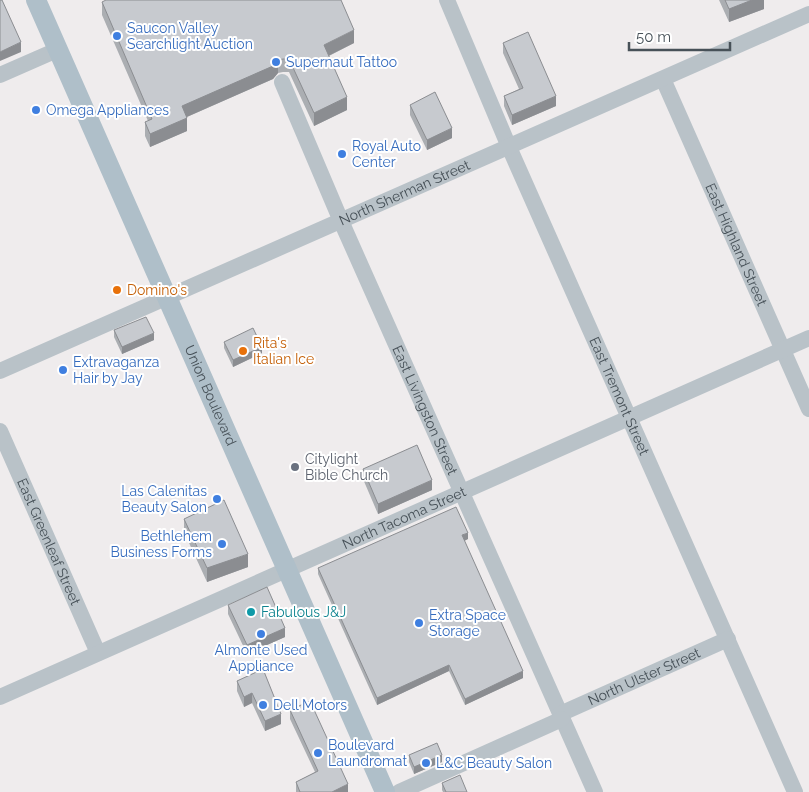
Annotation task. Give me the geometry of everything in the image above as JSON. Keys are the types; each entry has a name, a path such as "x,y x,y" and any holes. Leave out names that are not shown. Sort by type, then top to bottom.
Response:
{"main road":[{"name":"Union Boulevard","path":"36,0 385,792"}],"street":[{"name":"East Tremont Street","path":"447,0 509,147 795,792"},
{"name":"North Sherman Street","path":"0,371 809,14"},
{"path":"0,76 58,50"},
{"name":"East Highland Street","path":"663,79 809,409"},
{"name":"East Livingston Street","path":"282,82 341,221 595,792"},
{"name":"North Tacoma Street","path":"0,697 809,338"},
{"name":"East Greenleaf Street","path":"0,431 98,653"},
{"name":"North Ulster Street","path":"399,792 728,639"}],"building":[{"path":"0,0 2,0 21,42 0,52"},
{"path":"106,0 341,0 354,30 324,45 347,97 314,113 289,59 283,59 278,60 273,66 182,106 187,118 150,134 145,122 152,119 102,2"},
{"path":"725,0 752,0 729,9"},
{"path":"528,32 556,96 512,115 504,96 523,88 503,43"},
{"path":"435,92 452,128 427,140 410,105"},
{"path":"146,317 154,333 122,347 114,330"},
{"name":"Rita's Italian Ice","path":"253,328 262,347 233,360 224,342"},
{"path":"417,445 432,480 378,504 363,469"},
{"path":"224,500 248,554 207,568 184,519"},
{"name":"Extra Space Storage","path":"456,507 468,533 462,535 523,671 465,699 449,665 377,698 318,568"},
{"path":"267,587 285,628 247,645 228,605"},
{"path":"263,669 281,714 265,721 252,693 244,697 237,681"},
{"path":"310,701 348,784 332,792 300,792 296,782 318,771 290,710"},
{"path":"437,743 442,755 414,767 409,755"},
{"path":"460,775 467,792 446,792 442,783"}],"place":[{"name":"Saucon Valley Searchlight Auction","path":"117,36"},
{"name":"Supernaut Tattoo","path":"276,62"},
{"name":"Omega Appliances","path":"36,110"},
{"name":"Royal Auto Center","path":"342,154"},
{"name":"Domino's","path":"117,290"},
{"name":"Rita's Italian Ice","path":"243,351"},
{"name":"Extravaganza Hair by Jay","path":"63,370"},
{"name":"Citylight Bible Church","path":"295,467"},
{"name":"Las Calenitas Beauty Salon","path":"217,499"},
{"name":"Bethlehem Business Forms","path":"222,544"},
{"name":"Fabulous J&J","path":"251,612"},
{"name":"Extra Space Storage","path":"419,623"},
{"name":"Almonte Used Appliance","path":"261,634"},
{"name":"Dell Motors","path":"263,705"},
{"name":"Boulevard Laundromat","path":"318,753"},
{"name":"L&C Beauty Salon","path":"426,763"}]}
